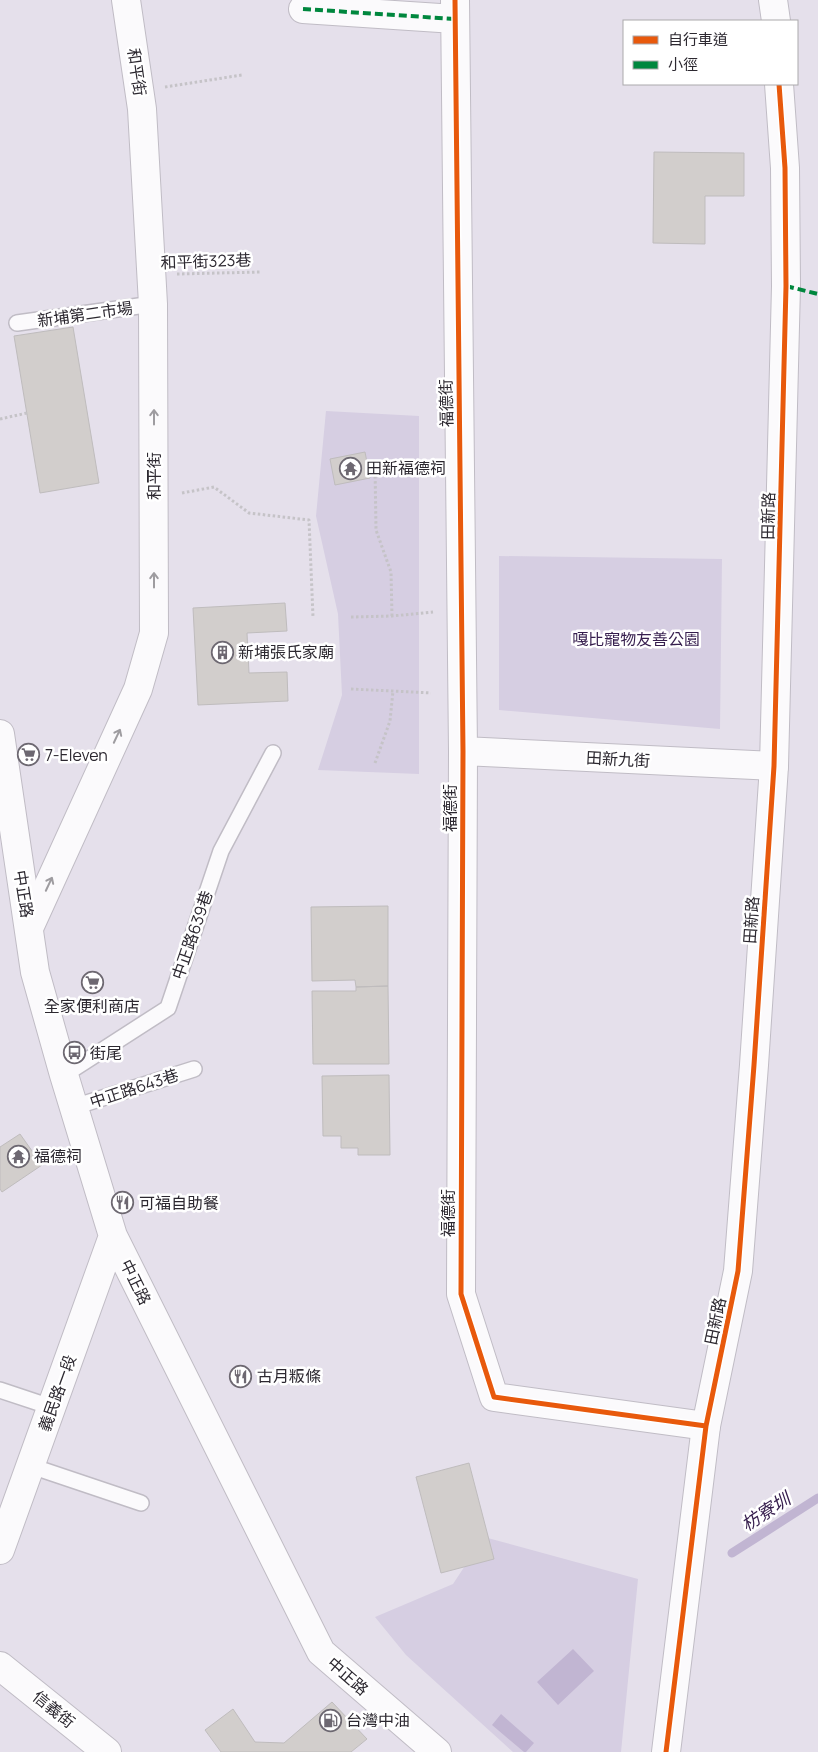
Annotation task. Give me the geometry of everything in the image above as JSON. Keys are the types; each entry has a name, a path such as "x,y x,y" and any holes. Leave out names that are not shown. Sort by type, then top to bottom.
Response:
{"street":[{"name":"和平街","path":"29,928 138,689 154,633 152,275 142,110 126,0"},
{"path":"773,0 776,20"},
{"path":"303,9 455,10"},
{"name":"福德街","path":"455,10 462,751 461,1294 494,1397 706,1426"},
{"name":"田新路","path":"666,1752 706,1426 738,1270 774,766 786,286 784,168 779,85"},
{"name":"中正路","path":"0,734 8,842 29,928 36,972 64,1075 114,1236 321,1652 438,1752"},
{"name":"田新九街","path":"462,751 774,766"},
{"name":"義民路一段","path":"0,1550 114,1236"},
{"name":"信義街","path":"0,1666 103,1750"}],"lane":[{"name":"新埔第二市場","path":"17,323 153,304"},
{"name":"中正路639巷","path":"64,1075 168,1008 221,851 274,753"},
{"name":"中正路643巷","path":"74,1107 194,1069"},
{"path":"0,1390 51,1407"},
{"path":"30,1466 140,1502"}],"path":[{"path":"140,91 242,74"},
{"path":"0,419 27,413"},
{"path":"392,616 391,572 376,530 376,466 431,469"},
{"path":"154,497 214,487 249,513 309,520 313,617"},
{"path":"351,617 433,612"},
{"path":"351,689 431,694"},
{"path":"375,762 390,722 393,691"}],"green space":[{"path":"326,411 419,416 419,774 318,770 342,695 338,614 316,516"},
{"name":"嘎比寵物友善公園","path":"499,556 722,559 720,729 499,710"},
{"path":"484,1537 638,1579 621,1752 513,1752 406,1655 375,1617 453,1584"}],"shaded area":[{"path":"573,1649 594,1671 558,1705 537,1682"},
{"path":"501,1714 534,1743 526,1752 492,1725"}],"building":[{"path":"654,152 744,153 744,196 705,196 705,244 653,243"},
{"path":"73,327 99,483 40,493 14,336"},
{"name":"田新福德祠","path":"365,452 370,478 335,485 330,459"},
{"name":"新埔張氏家廟","path":"285,603 287,631 247,633 249,673 287,672 288,701 198,705 193,608"},
{"path":"388,906 388,986 356,987 355,980 312,981 311,907"},
{"path":"388,986 389,1064 313,1064 312,991 356,991 356,987"},
{"path":"389,1075 390,1155 358,1155 358,1148 341,1148 341,1136 323,1136 322,1076"},
{"name":"福德祠","path":"20,1134 42,1165 2,1192 0,1189 0,1147"},
{"path":"469,1463 494,1559 441,1573 416,1477"},
{"name":"台灣中油","path":"332,1702 367,1739 351,1752 221,1752 205,1730 233,1709 255,1742 284,1743"}],"waterway":[{"name":"枋寮圳","path":"732,1553 818,1498"}],"marked path":[{"path":"303,9 455,19"},
{"path":"786,286 818,294"}],"cycle path":[{"path":"455,0 463,751 461,1294 494,1397 706,1426"},
{"path":"666,1752 706,1426 738,1271 754,1065 774,766 786,286 785,168 779,85"}],"place":[{"name":"田新福德祠","path":"350,468"},
{"name":"新埔張氏家廟","path":"222,652"},
{"name":"7-Eleven","path":"29,755"},
{"name":"全家便利商店","path":"92,982"},
{"name":"街尾","path":"74,1053"},
{"name":"福德祠","path":"18,1156"},
{"name":"可福自助餐","path":"123,1203"},
{"name":"古月粄條","path":"241,1376"},
{"name":"台灣中油","path":"330,1720"}]}
